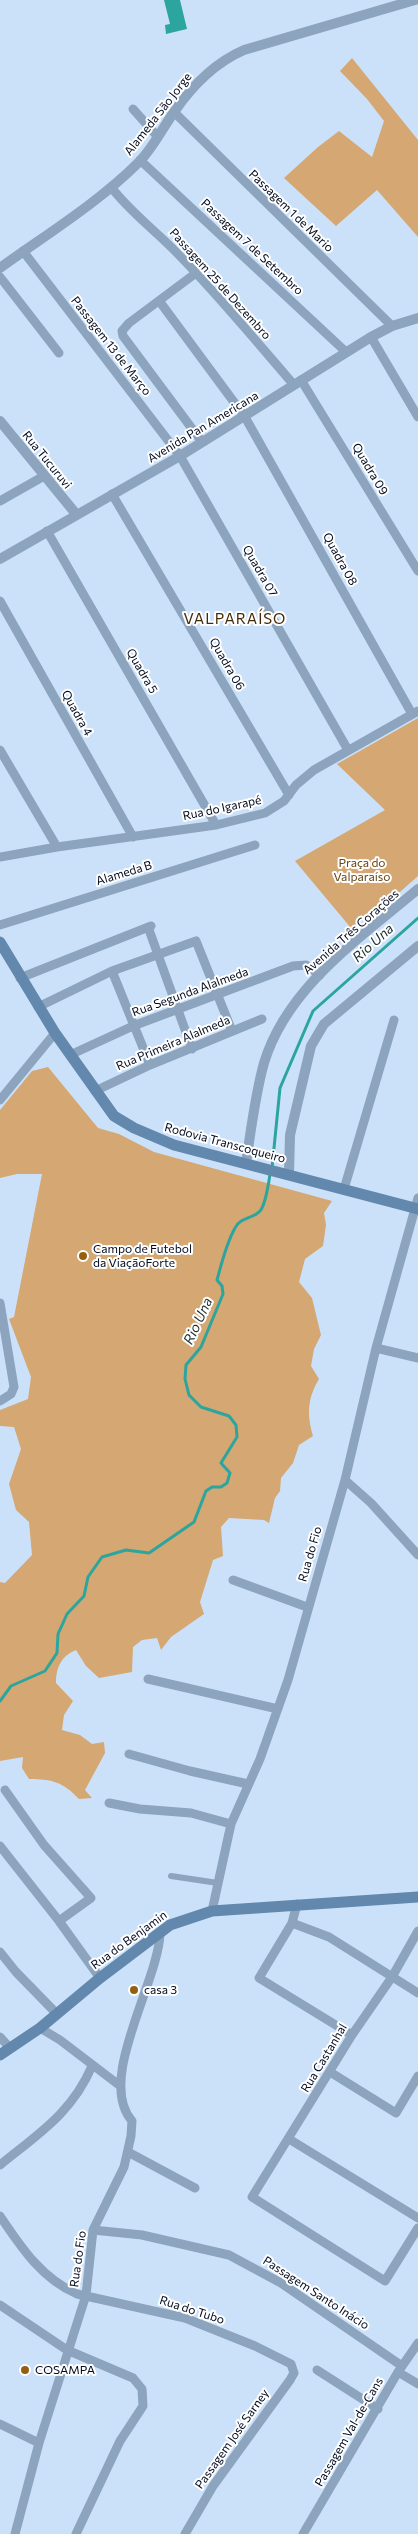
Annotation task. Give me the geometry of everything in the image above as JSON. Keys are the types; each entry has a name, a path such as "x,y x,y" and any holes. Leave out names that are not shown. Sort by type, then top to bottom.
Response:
{"main road":[{"name":"Rodovia Transcoqueiro","path":"0,942 20,978 55,1033 114,1116 134,1128 174,1145 344,1189 417,1205"},
{"name":"Rua do Benjamin","path":"0,2055 40,2028 100,1978 170,1925 183,1920 212,1911 418,1897"}],"street":[{"name":"Alameda São Jorge","path":"0,268 110,187 140,160 196,83 232,55 415,0"},
{"path":"133,109 158,137"},
{"name":"Passagem 1 de Mario","path":"174,112 392,326"},
{"name":"Passagem 7 de Setembro","path":"140,160 346,352"},
{"name":"Passagem 25 de Dezembro","path":"110,187 127,209 156,233 196,273 295,381"},
{"name":"Passagem 13 de Março","path":"23,252 180,456"},
{"path":"196,273 160,302 129,323 122,331 123,336 202,442"},
{"path":"0,277 59,353"},
{"name":"Quadra 08","path":"160,302 245,416 415,712"},
{"name":"Avenida Pan Americana","path":"0,559 180,456 245,416 295,381 371,337 392,326 418,318"},
{"path":"371,337 418,417"},
{"name":"Quadra 09","path":"295,381 418,572"},
{"name":"Rua Tucuruvi","path":"0,421 76,514"},
{"name":"Quadra 07","path":"180,456 348,750"},
{"path":"0,501 44,476"},
{"name":"Quadra 06","path":"112,494 289,795"},
{"name":"Quadra 5","path":"47,531 216,825"},
{"name":"Quadra 4","path":"0,601 133,837"},
{"name":"Rua do Igarapé","path":"0,857 57,847 216,825 266,813 276,808 304,776 415,712"},
{"path":"0,750 57,847"},
{"name":"Alameda B","path":"0,925 255,845"},
{"name":"Avenida Três Corações","path":"249,1164 264,1063 277,1031 293,1004 320,975 418,890"},
{"path":"20,978 150,927 176,1011 192,1049"},
{"path":"38,1007 112,971 196,942 232,1031"},
{"path":"286,1173 290,1135 311,1046 324,1024 418,946"},
{"name":"Rua Segunda Alalmeda","path":"70,1055 133,1026 218,996 293,966 306,965 320,975"},
{"path":"112,971 150,1065"},
{"name":"Rua Primeira Alalmeda","path":"95,1091 150,1065 262,1019"},
{"path":"344,1189 394,1020"},
{"path":"0,1100 55,1033"},
{"name":"Rua do Fio","path":"212,1911 231,1824 278,1709 345,1480 376,1348 417,1205"},
{"path":"0,1303 14,1387 7,1399 0,1401"},
{"path":"376,1348 418,1358"},
{"path":"345,1480 371,1503 418,1555"},
{"path":"233,1580 307,1607"},
{"path":"148,1679 278,1709"},
{"path":"129,1754 190,1771 248,1784"},
{"path":"5,1790 44,1846 91,1898 60,1921"},
{"path":"109,1803 140,1809 191,1813 231,1824"},
{"path":"0,1846 60,1921 100,1978"},
{"path":"171,1876 218,1883"},
{"path":"297,1904 292,1923 260,1978 352,2035"},
{"path":"292,1923 330,1937 418,1993"},
{"name":"Rua Castanhal","path":"418,1931 392,1977 352,2035 290,2139 252,2197 385,2281 418,2228"},
{"name":"Rua do Fio","path":"15,2534 39,2443 86,2295 93,2230 124,2167 128,2152 132,2121 124,2113 119,2086 131,2027 159,1949 160,1934"},
{"path":"0,1952 16,1972 57,2014"},
{"path":"40,2028 60,2040 119,2086"},
{"path":"0,2037 10,2048"},
{"path":"0,2165 68,2108 81,2091 92,2066"},
{"path":"330,2072 396,2114 418,2076"},
{"path":"290,2139 418,2218"},
{"path":"128,2152 195,2188"},
{"name":"Rua do Tubo","path":"0,2216 30,2259 40,2270 64,2288 77,2294 185,2318 287,2360"},
{"name":"Passagem Santo Inácio","path":"93,2230 142,2235 229,2255 280,2283 418,2384"},
{"path":"0,2305 67,2350 133,2378 142,2389 143,2406 120,2440 76,2534"},
{"name":"Passagem Val-de-Cans","path":"303,2534 400,2369 418,2343"},
{"name":"Passagem José Sarney","path":"185,2534 213,2486 290,2380 294,2373 287,2360"},
{"path":"317,2370 378,2409"},
{"path":"0,2424 39,2443"}],"green space":[{"path":"352,58 418,140 418,237 377,190 336,226 284,178 339,131 372,157 384,121 367,99 340,71"},
{"name":"Praça do Valparaíso","path":"418,718 418,876 392,899 351,928 295,861 385,810 337,764"},
{"path":"48,1067 98,1128 119,1134 154,1152 332,1201 324,1213 326,1225 323,1246 305,1259 299,1282 312,1298 321,1335 314,1349 311,1366 319,1379 312,1393 309,1407 313,1436 299,1445 293,1463 281,1478 280,1491 275,1498 269,1523 264,1520 229,1518 221,1527 223,1556 213,1560 200,1602 204,1614 171,1637 161,1650 157,1638 142,1640 133,1647 132,1672 99,1678 86,1666 76,1650 60,1663 56,1683 73,1701 64,1715 62,1730 80,1735 92,1744 104,1742 105,1753 85,1790 92,1798 79,1799 68,1789 57,1783 29,1779 22,1768 23,1757 0,1761 0,1582 5,1583 32,1555 29,1522 16,1510 9,1484 21,1449 14,1427 0,1426 0,1410 28,1399 31,1377 9,1319 14,1317 42,1174 17,1174 0,1178 0,1110 32,1071"}],"shaded area":[{"path":"164,0 180,0 187,29 166,34 165,25 170,24"}],"waterway":[{"name":"Rio Una","path":"272,1168 280,1088 313,1011 418,918"},
{"name":"Rio Una","path":"0,1701 11,1686 45,1671 57,1653 58,1634 67,1614 84,1596 88,1577 102,1557 126,1550 149,1553 194,1522 206,1491 212,1487 221,1487 227,1483 230,1473 221,1463 237,1437 236,1425 229,1416 201,1407 189,1395 185,1379 186,1365 201,1347 223,1294 222,1286 217,1280 229,1240 237,1224 257,1214 262,1208 270,1174"}],"place":[{"name":"Campo de Futebol da ViaçãoForte","path":"83,1256"},
{"name":"casa 3","path":"134,1990"},
{"name":"COSAMPA","path":"25,2370"}],"district":[{"name":"VALPARAÍSO","path":"235,619"}]}
